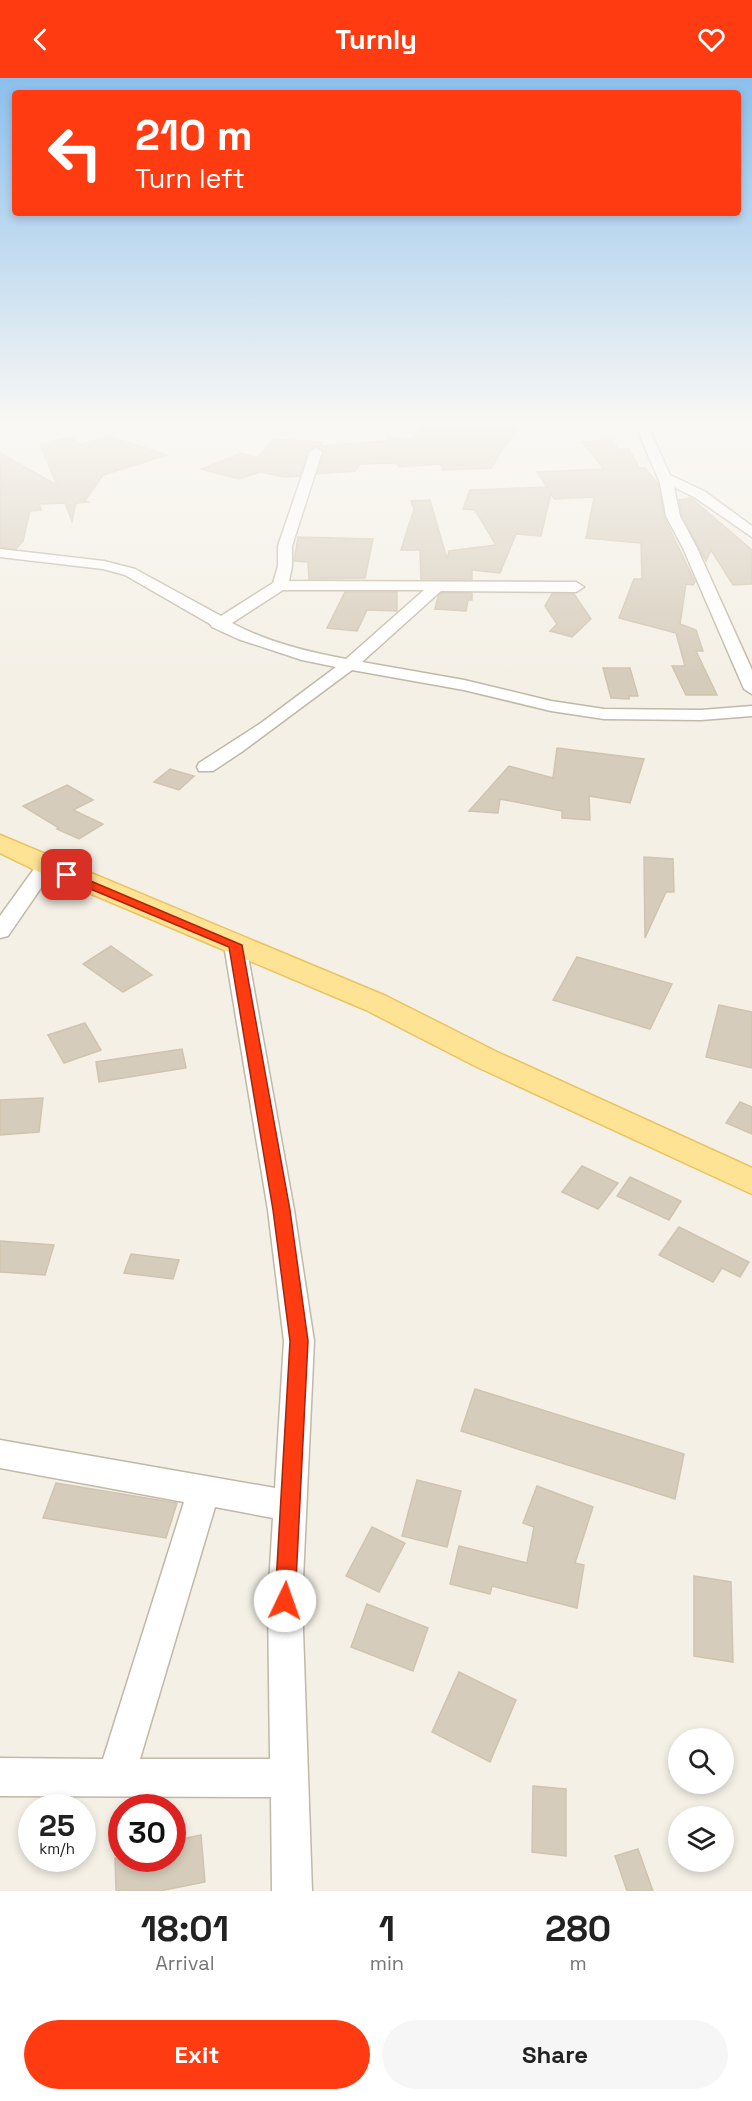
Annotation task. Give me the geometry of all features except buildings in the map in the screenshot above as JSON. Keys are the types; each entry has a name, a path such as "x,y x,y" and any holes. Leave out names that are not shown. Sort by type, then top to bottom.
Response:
{"main road":[{"path":"0,843 45,866 376,1004 486,1059 752,1182"}],"street":[{"path":"280,585 285,566 285,546 298,507"},
{"path":"671,507 673,516 690,548 752,689"},
{"path":"717,507 752,532"},
{"path":"0,553 104,565 130,572 218,624 276,648 348,665 464,685 551,706 604,714 701,715 752,711"},
{"path":"218,624 280,585 576,588"},
{"path":"206,767 298,706 436,587"},
{"path":"0,931 45,866"},
{"path":"235,945 282,1210 299,1341 285,1601 292,1891"},
{"path":"0,1454 290,1506"},
{"path":"116,1778 204,1490"},
{"path":"0,1777 289,1778"}],"route":[{"path":"67,875 235,945 282,1210 299,1341 285,1601"}]}
